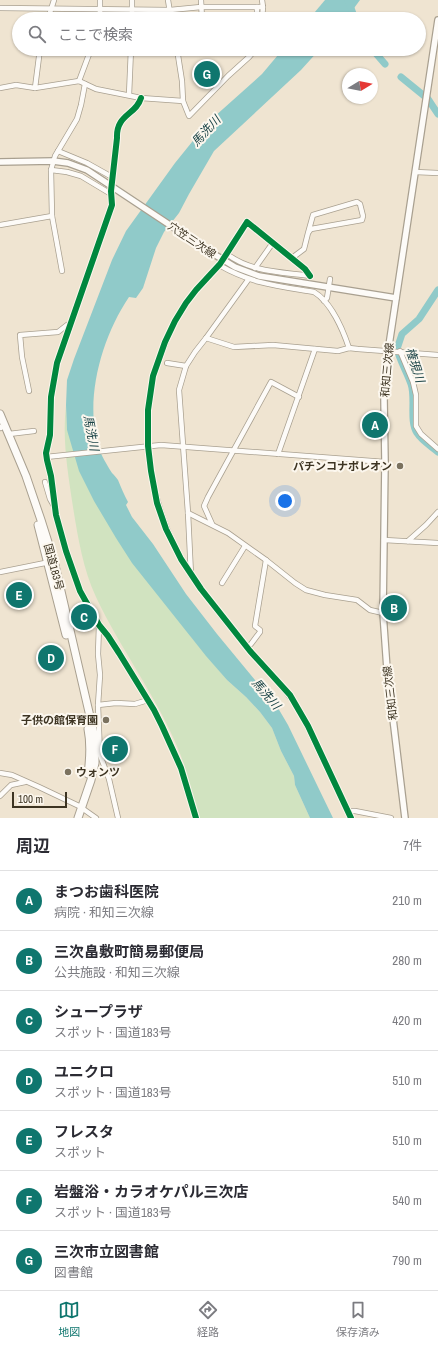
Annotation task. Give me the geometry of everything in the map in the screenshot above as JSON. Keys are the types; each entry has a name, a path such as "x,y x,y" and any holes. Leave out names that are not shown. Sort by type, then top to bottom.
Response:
{"highway":[{"name":"国道183号","path":"0,414 26,476 41,520 94,738 87,780 78,818"},
{"name":"国道183号","path":"0,427 37,521 51,562"},
{"name":"国道183号","path":"74,818 80,808"}],"main road":[{"name":"和知三次線","path":"405,818 382,613 385,462 384,398 395,352 396,298 438,20"},
{"name":"穴笠三次線","path":"0,162 53,161 68,163 87,170 212,253 235,267 259,276 396,298"}],"street":[{"path":"51,12 54,0"},
{"path":"100,0 100,9"},
{"path":"132,0 132,10"},
{"path":"168,0 170,10"},
{"path":"201,0 201,12"},
{"path":"262,0 264,7 263,12"},
{"path":"0,8 170,10 201,7 264,7"},
{"path":"257,7 257,12"},
{"path":"35,88 39,56"},
{"path":"79,82 88,56"},
{"path":"129,95 131,56"},
{"path":"178,56 182,81 182,101 189,116 250,56"},
{"path":"0,88 16,85 35,88 79,82 96,89 141,98 182,101"},
{"path":"62,271 52,216 51,170 53,161 58,151 77,119 85,84"},
{"path":"58,151 87,163 112,179 117,131 124,116 139,104 141,98"},
{"path":"51,170 81,176 111,192 112,205 57,363 51,397 50,435 46,457 51,476 55,507 66,551 80,591 99,625 108,636 148,700 162,726 181,768 196,818"},
{"path":"415,172 438,173"},
{"path":"292,258 304,249 308,233 313,215 357,202 360,204 363,216 362,220 316,227 311,229 308,233"},
{"path":"0,225 52,216"},
{"path":"247,222 272,244 292,258 305,269 310,276 255,268 232,258 227,254 247,222"},
{"path":"255,268 272,244"},
{"path":"349,348 340,325 324,301 314,292 262,284 234,274 219,265 186,303 165,342 153,376 145,446 157,503 166,530 181,559 201,589 250,651 290,695 308,726 351,818"},
{"path":"324,301 327,298 330,279"},
{"path":"191,575 179,390 186,366 194,352 206,338 248,280"},
{"path":"29,391 22,356 20,335 58,332 67,325"},
{"path":"206,338 234,347 273,345 338,351 349,348 438,355"},
{"path":"278,454 315,349"},
{"path":"395,352 413,382 416,395 416,426 421,434 438,449"},
{"path":"167,363 186,366"},
{"path":"212,524 204,506 271,382 299,397"},
{"path":"9,434 34,431"},
{"path":"46,457 145,446 233,450 385,462"},
{"path":"45,482 50,500 55,507"},
{"path":"408,541 438,512"},
{"path":"188,513 212,524 266,560 306,590 324,595 357,600 370,610 382,613"},
{"path":"384,540 437,542"},
{"path":"222,583 245,546"},
{"path":"251,644 260,632 260,630 255,626 266,560"},
{"path":"0,572 51,562"},
{"path":"99,625 98,654 100,675 94,738 109,779 118,818"},
{"path":"98,705 116,703 135,704 148,700"},
{"path":"0,773 12,775 39,787 96,818"},
{"path":"0,796 11,785 25,782"},
{"path":"348,811 355,810 391,818"}],"green space":[{"path":"66,405 67,430 191,637 227,680 246,697 272,728 281,751 294,776 295,785 310,818 199,818 184,764 177,746 148,689 105,616 91,586 84,564 73,507 65,444"}],"water":[{"path":"325,0 360,0 351,12 315,12"},
{"name":"馬洗川","path":"277,56 314,56 301,70 214,151 179,213 164,232 156,248 143,288 136,298 129,297 112,327 105,344 96,379 94,397 93,414 95,437 104,460 118,480 128,502 126,505 132,517 153,544 186,594 278,708 288,725 333,818 310,818 295,785 294,776 281,751 272,728 260,712 227,680 206,656 132,563 94,501 79,471 67,430 67,380 112,260 126,231 175,163 196,137 214,117 262,74"}],"waterway":[{"name":"権現川","path":"348,0 352,12"},
{"name":"権現川","path":"378,56 385,64"},
{"name":"権現川","path":"401,77 428,99 438,114"},
{"name":"権現川","path":"438,290 419,319 402,334 397,349 412,390 413,422 415,428 421,438 438,452"}],"cycle path":[{"path":"141,98 135,108 123,119 118,130 111,191 112,205 57,363 51,397 50,435 46,453 51,476 56,515 66,551 80,591 99,625 108,636 154,710 181,768 196,818"},
{"path":"310,276 305,269 247,222 220,264 186,303 165,342 153,376 148,410 148,446 157,503 166,529 181,559 201,589 250,651 290,695 308,726 351,818"}],"place":[{"name":"三次市立図書館","path":"207,74"},
{"name":"まつお歯科医院","path":"375,425"},
{"name":"パチンコナポレオン","path":"400,466"},
{"name":"フレスタ","path":"19,595"},
{"name":"三次畠敷町簡易郵便局","path":"394,608"},
{"name":"シュープラザ","path":"84,617"},
{"name":"ユニクロ","path":"51,658"},
{"name":"子供の館保育園","path":"106,720"},
{"name":"岩盤浴・カラオケパル三次店","path":"115,749"},
{"name":"ウォンツ","path":"68,772"}]}
